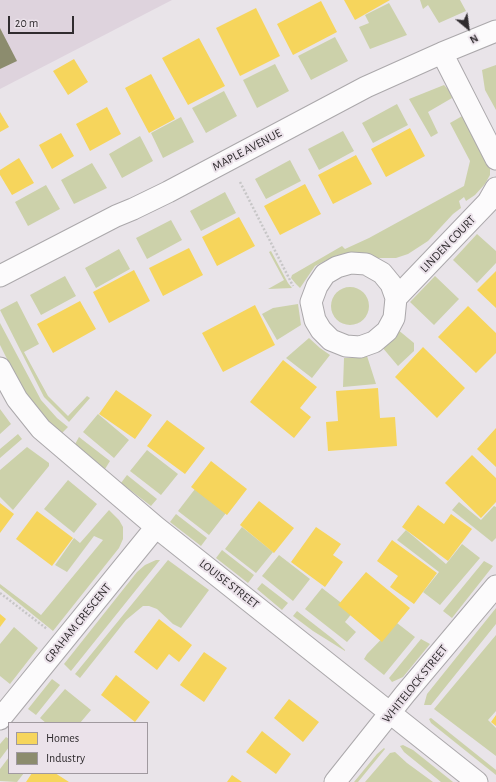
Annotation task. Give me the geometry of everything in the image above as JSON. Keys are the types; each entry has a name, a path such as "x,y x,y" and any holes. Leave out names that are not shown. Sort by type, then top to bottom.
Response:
{"street":[{"name":"MAPLE AVENUE","path":"0,276 116,216 168,192 341,100 442,53 496,31"},
{"path":"442,53 496,159"},
{"name":"LINDEN COURT","path":"396,298 488,202 496,188"},
{"path":"352,263 366,264 382,273 391,284 396,298 394,318 387,330 374,342 360,347 346,346 331,340 320,330 315,320 311,302 317,286 325,274 337,267 352,263"},
{"name":"LOUISE STREET","path":"0,368 17,399 41,429 156,527 477,782"},
{"name":"GRAHAM CRESCENT","path":"0,719 156,527"},
{"name":"WHITELOCK STREET","path":"335,782 405,694 496,586"}],"path":[{"path":"240,182 294,288 311,302"},
{"path":"0,592 63,641"}],"shaded area":[{"path":"0,0 172,0 0,89"}],"green space":[{"path":"420,0 460,0 466,11 439,23 428,5 423,9"},
{"path":"389,3 407,35 370,49 359,27 369,23 365,15"},
{"path":"335,37 348,61 311,80 298,56"},
{"path":"275,64 289,91 257,108 243,80"},
{"path":"496,65 496,110 485,90 482,70"},
{"path":"444,85 449,90 452,98 428,112 438,133 431,137 409,99"},
{"path":"224,91 237,116 206,133 192,108"},
{"path":"397,104 408,125 373,143 362,123"},
{"path":"464,115 490,166 490,175 485,184 475,195 466,201 464,197 459,201 461,208 453,214 428,241 408,254 396,258 338,255 315,266 300,288 291,278 292,275 342,246 345,249 369,238 464,186 470,161 450,123"},
{"path":"181,117 194,142 163,158 151,133"},
{"path":"343,131 354,151 319,170 308,149"},
{"path":"140,136 153,161 122,178 109,154"},
{"path":"290,160 301,181 266,199 255,179"},
{"path":"92,163 107,188 74,204 61,180"},
{"path":"46,185 60,209 28,226 15,202"},
{"path":"225,192 236,213 201,231 190,211"},
{"path":"171,220 182,240 147,259 136,238"},
{"path":"477,234 496,251 496,263 477,283 453,260"},
{"path":"119,249 130,269 96,288 85,268"},
{"path":"271,251 292,288 268,289 284,280 269,252"},
{"path":"65,276 76,296 41,315 30,295"},
{"path":"435,276 459,299 434,325 410,302"},
{"path":"346,287 354,287 364,292 368,299 368,313 364,320 354,325 346,325 336,320 334,317 331,310 331,302 336,292 339,290"},
{"path":"17,301 39,344 24,352 48,396 68,416 87,396 90,398 69,422 44,397 0,310"},
{"path":"298,304 301,325 277,340 262,314 273,308"},
{"path":"0,323 41,400 57,418 68,427 61,434 44,420 33,406 12,369 0,345"},
{"path":"397,329 414,343 414,351 398,366 382,347"},
{"path":"309,338 330,355 312,378 286,358"},
{"path":"367,356 376,384 343,387 344,358"},
{"path":"0,409 11,424 0,434"},
{"path":"98,414 129,440 114,458 83,432"},
{"path":"18,434 22,439 0,458 0,449"},
{"path":"79,437 110,461 105,469 74,446"},
{"path":"27,447 49,463 49,466 13,510 0,497 0,470"},
{"path":"147,450 178,474 161,495 130,471"},
{"path":"127,475 157,499 151,506 121,483"},
{"path":"68,480 97,504 74,533 44,509"},
{"path":"195,489 226,513 209,535 178,511"},
{"path":"459,502 481,520 494,506 496,507 496,538 492,542 452,510"},
{"path":"109,510 119,520 123,527 123,539 119,548 53,631 0,588 0,584 41,615 103,540 94,536 67,572 55,565 74,538 80,543"},
{"path":"176,514 207,538 201,546 170,522"},
{"path":"242,527 273,552 256,573 225,549"},
{"path":"406,530 446,564 462,544 480,558 440,605 423,592 439,572 397,540"},
{"path":"222,550 254,575 248,583 216,558"},
{"path":"279,555 310,579 293,601 262,576"},
{"path":"156,560 160,560 71,671 64,664 137,572 145,565"},
{"path":"168,560 209,590 181,628 173,624 157,609 149,606 143,606 126,620 80,678 75,674"},
{"path":"484,561 493,566 452,618 443,611"},
{"path":"262,583 288,603 282,610 257,589"},
{"path":"322,588 353,612 345,622 356,632 347,642 305,609"},
{"path":"496,608 496,624 431,705 424,705 427,694"},
{"path":"297,611 333,639 345,651 313,631 293,616"},
{"path":"397,623 415,637 384,675 364,659"},
{"path":"14,627 38,648 10,684 0,676 0,644"},
{"path":"496,635 496,711 488,720 496,728 496,756 434,709"},
{"path":"421,639 430,644 403,677 392,682 389,678"},
{"path":"52,679 60,685 36,715 28,709"},
{"path":"65,689 91,710 81,722 45,722 40,718"},
{"path":"431,718 496,770 496,775 431,723 429,719"},
{"path":"6,737 8,738 8,748 0,759 0,744"},
{"path":"403,745 413,750 453,782 441,782 404,752 400,746"},
{"path":"384,748 385,749 358,782 354,782 377,754"},
{"path":"395,752 433,782 365,782 390,753"},
{"path":"8,758 8,774 23,774 17,782 0,781 0,769"}],"building: Homes":[{"path":"344,0 390,0 355,20"},
{"path":"321,1 337,32 293,55 277,24"},
{"path":"256,8 280,56 240,76 216,28"},
{"path":"199,38 225,86 188,105 162,58"},
{"path":"74,59 88,82 68,95 53,71"},
{"path":"151,74 175,119 149,133 125,88"},
{"path":"107,107 121,134 90,151 76,124"},
{"path":"0,112 9,127 0,132"},
{"path":"410,128 425,156 386,177 371,149"},
{"path":"61,133 74,156 52,169 39,145"},
{"path":"356,155 372,184 333,204 318,175"},
{"path":"19,158 34,183 12,195 0,175 0,170"},
{"path":"305,184 321,214 280,235 264,206"},
{"path":"239,217 255,246 217,266 202,237"},
{"path":"189,248 203,275 163,296 149,268"},
{"path":"134,270 150,301 109,323 93,292"},
{"path":"496,271 496,308 477,290"},
{"path":"80,301 96,329 53,353 37,324"},
{"path":"255,305 275,345 223,372 202,333"},
{"path":"468,306 496,333 496,353 476,373 438,337"},
{"path":"423,347 465,388 437,418 395,377"},
{"path":"283,360 317,387 300,408 311,417 294,438 250,402"},
{"path":"378,388 380,418 395,417 397,446 328,451 326,422 338,421 336,391"},
{"path":"116,390 152,415 135,439 99,414"},
{"path":"167,420 205,448 185,474 147,446"},
{"path":"496,428 496,467 477,449"},
{"path":"472,455 496,478 496,502 481,518 445,483"},
{"path":"211,461 247,489 227,515 191,487"},
{"path":"259,501 294,528 274,553 240,525"},
{"path":"0,503 14,514 0,533"},
{"path":"418,505 444,524 451,514 472,529 448,561 402,527"},
{"path":"37,511 73,538 52,566 16,539"},
{"path":"316,527 341,544 333,555 343,562 325,587 291,562"},
{"path":"392,540 437,573 414,604 390,587 398,576 377,561"},
{"path":"366,572 410,608 382,642 338,605"},
{"path":"0,614 6,619 0,627"},
{"path":"159,619 192,645 179,662 169,654 157,670 134,652"},
{"path":"204,652 227,668 204,702 180,685"},
{"path":"116,675 150,702 135,722 101,695"},
{"path":"289,699 319,722 303,742 274,718"},
{"path":"496,715 496,726 491,722"},
{"path":"262,731 291,754 276,774 246,752"},
{"path":"31,774 57,774 69,782 26,782"},
{"path":"232,775 242,782 227,782"}],"building: Industry":[{"path":"0,28 17,61 0,69"}]}
